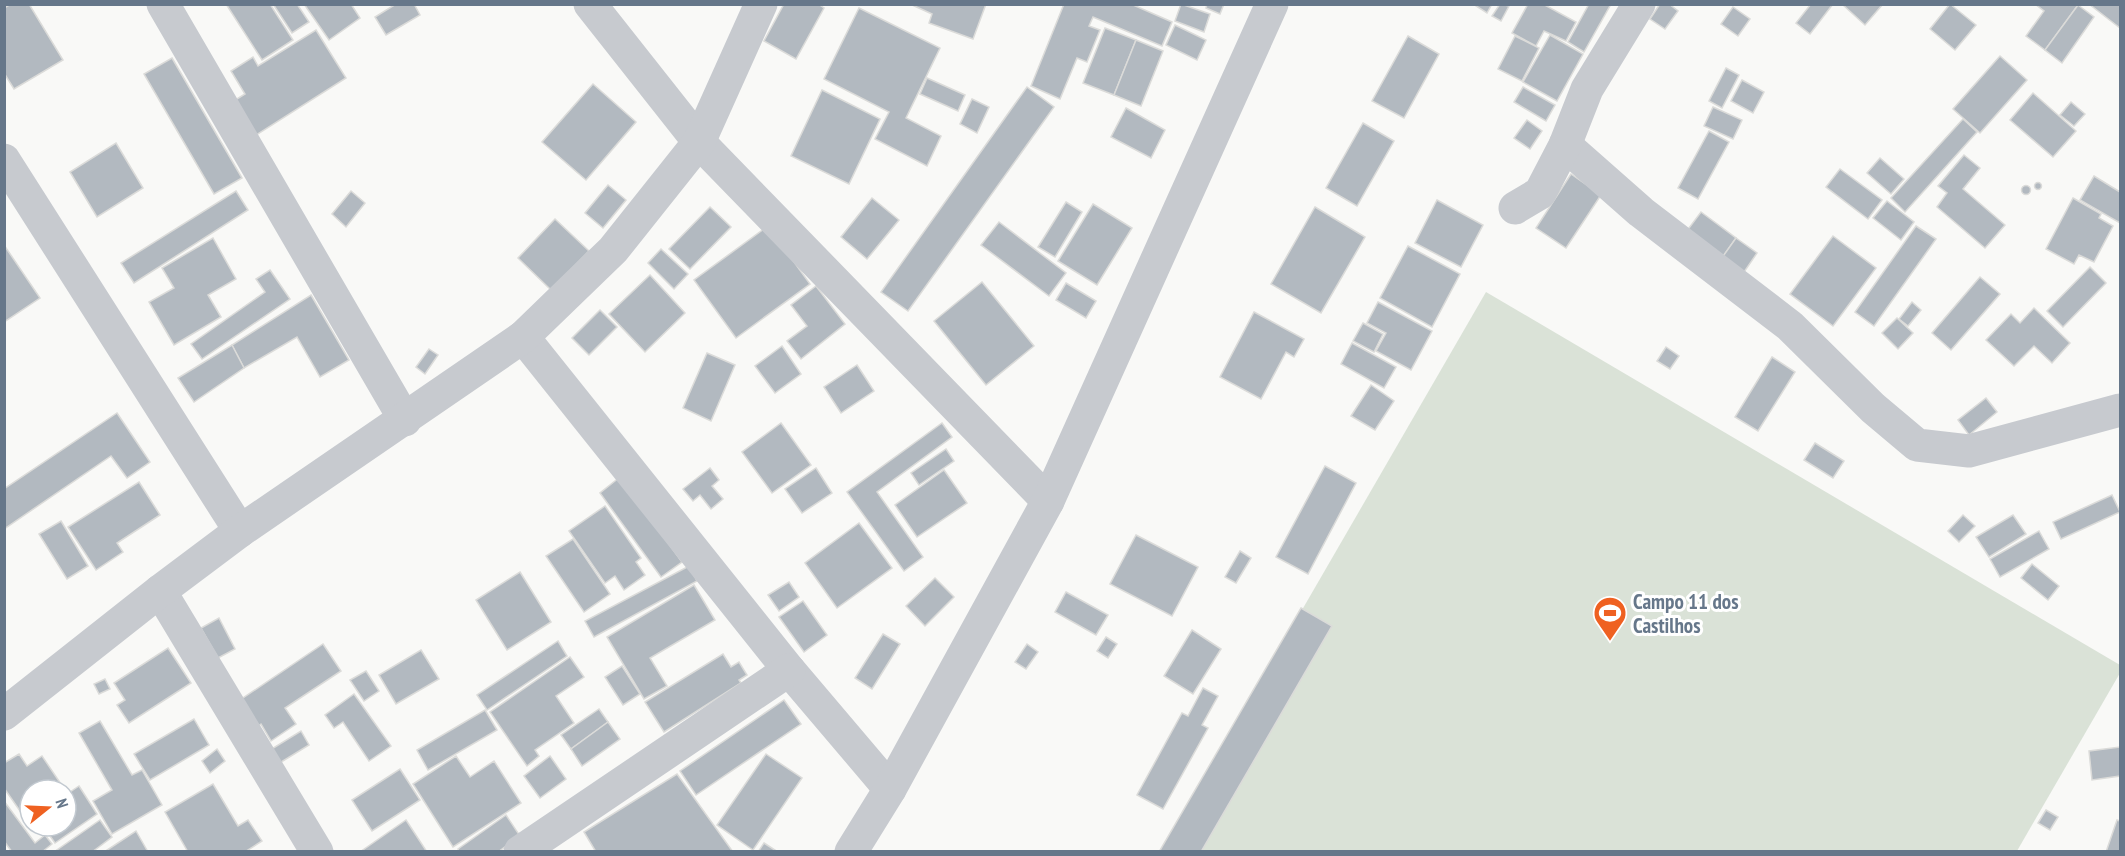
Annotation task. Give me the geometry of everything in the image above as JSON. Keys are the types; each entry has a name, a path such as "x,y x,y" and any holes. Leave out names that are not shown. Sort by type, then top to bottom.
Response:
{"street":[{"path":"163,4 405,420"},
{"path":"590,4 699,142 1048,501"},
{"path":"4,714 240,531 523,337 613,250 699,142 761,4"},
{"path":"851,852 890,789 1048,501 1272,4"},
{"path":"1515,208 1540,193 1565,145 1587,88 1639,4"},
{"path":"1565,145 1641,212 1790,327 1873,408 1917,445 1969,451 2121,410"},
{"path":"4,160 240,531"},
{"path":"523,337 789,670 890,789"},
{"path":"160,591 317,852"},
{"path":"520,852 789,670"}],"shaded area":[{"path":"1486,292 2120,665 2120,673 2017,851 1162,852"}],"building":[{"path":"11,4 29,4 63,60 14,89 4,73 4,8"},
{"path":"226,4 270,4 293,40 262,60"},
{"path":"273,4 297,4 309,22 292,33"},
{"path":"304,4 351,4 360,18 329,40"},
{"path":"396,4 414,4 420,15 386,35 375,17"},
{"path":"784,4 818,4 824,8 796,59 764,41"},
{"path":"910,4 986,4 973,39 929,23 932,14"},
{"path":"1064,4 1131,4 1172,22 1162,46 1093,17 1089,26 1100,30 1087,62 1077,58 1060,99 1031,86"},
{"path":"1181,4 1210,14 1204,32 1175,21"},
{"path":"1207,4 1224,4 1220,14 1206,8"},
{"path":"1473,4 1492,4 1487,13"},
{"path":"1500,4 1509,6 1501,21 1492,16"},
{"path":"1528,4 1543,4 1576,22 1566,41 1544,31 1536,46 1512,33"},
{"path":"1589,4 1611,4 1584,52 1568,42"},
{"path":"1660,4 1669,4 1678,11 1665,29 1650,19"},
{"path":"1811,4 1833,4 1810,34 1796,23"},
{"path":"1842,4 1883,4 1865,25"},
{"path":"1950,4 1976,25 1955,50 1930,29"},
{"path":"2035,4 2078,5 2045,50 2026,36 2044,11"},
{"path":"2089,4 2120,4 2120,28"},
{"path":"2078,5 2094,17 2062,63 2045,50"},
{"path":"1733,7 1750,19 1738,36 1721,24"},
{"path":"859,8 940,48 906,118 941,136 927,166 875,139 889,112 824,79"},
{"path":"1175,25 1206,40 1197,60 1166,45"},
{"path":"1105,28 1136,40 1114,95 1083,83"},
{"path":"316,30 346,78 253,137 232,102 245,94 231,71 253,57 258,66"},
{"path":"1550,35 1583,54 1557,101 1523,82"},
{"path":"1408,36 1439,54 1404,118 1372,101"},
{"path":"1515,36 1539,48 1522,81 1498,69"},
{"path":"1136,40 1163,51 1141,106 1114,95"},
{"path":"2000,56 2027,80 1980,133 1953,109"},
{"path":"172,58 242,178 214,194 144,74"},
{"path":"1726,68 1739,75 1722,108 1709,101"},
{"path":"927,78 965,95 958,111 920,94"},
{"path":"1742,80 1764,92 1753,113 1731,101"},
{"path":"593,84 636,122 586,180 542,142"},
{"path":"1027,87 1054,107 908,311 881,292"},
{"path":"1523,87 1555,105 1546,121 1514,102"},
{"path":"822,90 880,119 849,184 791,156"},
{"path":"2033,93 2076,131 2053,157 2010,120"},
{"path":"972,99 989,107 977,133 960,124"},
{"path":"2071,102 2085,114 2074,126 2060,115"},
{"path":"1713,107 1742,120 1733,139 1704,126"},
{"path":"1126,108 1165,130 1151,158 1111,137"},
{"path":"1963,119 1977,132 1905,212 1891,198"},
{"path":"1527,120 1542,131 1530,149 1514,138"},
{"path":"1363,123 1394,141 1357,206 1326,188"},
{"path":"1709,131 1729,142 1698,199 1678,188"},
{"path":"116,143 143,188 97,217 70,172"},
{"path":"1964,155 1980,168 1963,189 2005,225 1985,248 1937,207 1947,193 1938,186"},
{"path":"1880,158 1904,179 1891,194 1867,173"},
{"path":"1840,169 1882,200 1868,219 1826,187"},
{"path":"1571,174 1601,195 1566,248 1536,228"},
{"path":"2094,176 2120,192 2120,223 2080,200"},
{"path":"2038,182 2042,186 2038,190 2034,186"},
{"path":"608,185 626,200 603,228 585,213"},
{"path":"2026,186 2030,190 2026,194 2022,190"},
{"path":"236,191 248,210 134,283 121,263"},
{"path":"351,191 365,203 346,227 332,214"},
{"path":"872,198 899,220 867,259 841,237"},
{"path":"2073,198 2101,214 2099,218 2113,226 2094,262 2079,255 2074,264 2046,249"},
{"path":"1437,200 1483,225 1461,267 1415,243"},
{"path":"1887,201 1914,222 1901,240 1873,218"},
{"path":"1066,202 1082,212 1055,257 1038,247"},
{"path":"1093,204 1132,228 1097,285 1058,261"},
{"path":"710,207 731,227 690,269 669,249"},
{"path":"1315,207 1365,237 1321,313 1271,284"},
{"path":"1701,212 1736,238 1719,262 1683,236"},
{"path":"555,219 589,251 551,290 518,258"},
{"path":"999,222 1066,273 1049,296 981,245"},
{"path":"768,226 810,284 736,338 694,280"},
{"path":"1916,226 1936,239 1874,326 1855,312"},
{"path":"1833,236 1876,268 1833,326 1790,294"},
{"path":"213,238 236,279 208,295 221,317 174,345 149,302 174,288 162,268"},
{"path":"1736,238 1757,253 1740,278 1719,262"},
{"path":"4,245 40,298 4,322"},
{"path":"1408,246 1460,274 1432,327 1380,298"},
{"path":"661,249 688,274 674,289 648,263"},
{"path":"2090,267 2106,283 2063,327 2047,311"},
{"path":"270,270 290,299 202,359 191,344 265,292 256,279"},
{"path":"650,275 685,313 645,352 609,314"},
{"path":"1980,277 2000,294 1951,350 1932,333"},
{"path":"982,282 1034,346 986,385 934,321"},
{"path":"1066,283 1096,301 1086,318 1056,300"},
{"path":"816,286 845,324 801,359 787,341 807,326 791,305"},
{"path":"311,295 349,360 320,377 297,337 244,368 232,345"},
{"path":"1378,302 1432,331 1411,370 1376,351 1386,333 1367,323"},
{"path":"1912,302 1921,310 1908,326 1899,319"},
{"path":"2034,308 2070,343 2052,363 2034,346 2014,366 1986,340 2011,314 2020,323"},
{"path":"600,310 617,327 589,355 572,338"},
{"path":"1254,312 1304,339 1294,357 1286,352 1261,399 1220,377"},
{"path":"1897,318 1913,333 1898,349 1882,333"},
{"path":"1363,323 1383,334 1374,352 1353,341"},
{"path":"1352,343 1396,367 1384,388 1341,364"},
{"path":"232,345 244,368 194,402 178,378"},
{"path":"782,346 801,374 775,393 755,366"},
{"path":"1666,347 1679,356 1670,369 1657,361"},
{"path":"429,349 438,355 425,374 416,367"},
{"path":"707,353 735,365 711,421 683,408"},
{"path":"1772,357 1795,372 1758,431 1735,417"},
{"path":"857,365 874,391 841,413 824,387"},
{"path":"1371,385 1394,401 1375,430 1351,416"},
{"path":"1986,398 1997,412 1969,435 1958,420"},
{"path":"117,413 150,462 127,478 111,456 4,529 4,489"},
{"path":"781,423 811,465 772,493 742,452"},
{"path":"942,423 952,437 877,492 923,557 904,571 847,492"},
{"path":"1815,443 1844,461 1833,478 1804,460"},
{"path":"946,449 954,461 919,485 911,473"},
{"path":"1325,466 1356,483 1308,574 1276,557"},
{"path":"710,468 719,480 712,486 723,499 711,509 700,495 693,501 683,489"},
{"path":"816,468 832,493 802,513 785,489"},
{"path":"944,470 967,503 917,537 895,505"},
{"path":"620,477 682,562 661,577 600,493"},
{"path":"139,482 160,515 117,543 123,552 96,570 68,527"},
{"path":"2112,495 2120,512 2061,539 2053,522"},
{"path":"605,506 641,558 636,562 645,575 624,590 615,576 605,583 569,531"},
{"path":"1963,515 1975,526 1959,542 1948,531"},
{"path":"2013,515 2026,534 1989,557 1976,537"},
{"path":"61,521 88,566 67,579 39,534"},
{"path":"859,523 892,568 837,608 805,563"},
{"path":"2039,531 2049,549 2000,577 1990,559"},
{"path":"1136,535 1198,567 1172,616 1110,584"},
{"path":"573,539 610,594 584,612 546,556"},
{"path":"1240,551 1251,558 1236,583 1225,577"},
{"path":"2032,564 2059,586 2048,600 2021,578"},
{"path":"689,566 697,581 594,637 585,621"},
{"path":"520,572 551,622 507,650 476,600"},
{"path":"935,578 954,597 925,626 906,606"},
{"path":"789,582 799,597 779,611 768,595"},
{"path":"694,585 715,620 650,658 667,686 644,699 607,637"},
{"path":"1066,592 1108,615 1096,635 1055,612"},
{"path":"803,601 827,635 804,652 779,617"},
{"path":"1301,608 1332,626 1201,852 1159,852"},
{"path":"219,618 235,649 218,658 201,628"},
{"path":"1192,630 1221,649 1193,694 1164,676"},
{"path":"883,634 900,644 872,689 855,678"},
{"path":"1106,637 1117,644 1108,658 1097,651"},
{"path":"558,641 567,656 487,710 477,695"},
{"path":"323,644 341,671 285,708 296,724 271,741 261,724 255,728 237,702"},
{"path":"1027,644 1038,652 1026,669 1015,662"},
{"path":"168,648 191,683 129,723 117,705 125,700 114,683"},
{"path":"421,650 439,679 396,704 379,675"},
{"path":"723,654 731,667 739,662 747,675 739,680 741,683 664,732 645,702"},
{"path":"570,657 584,677 556,696 574,723 535,750 539,756 527,766 490,712"},
{"path":"622,666 640,694 623,705 605,677"},
{"path":"366,671 379,691 364,701 350,680"},
{"path":"105,679 110,689 99,694 94,684"},
{"path":"1203,688 1218,696 1202,725 1208,728 1163,809 1137,795 1182,713 1188,716"},
{"path":"354,694 391,746 369,761 343,722 334,728 325,715"},
{"path":"784,700 801,724 696,795 680,771"},
{"path":"599,709 608,722 571,749 561,735"},
{"path":"485,710 497,730 428,770 417,750"},
{"path":"194,719 209,745 150,780 134,754"},
{"path":"100,721 132,775 142,770 162,805 112,834 93,801 112,790 79,733"},
{"path":"608,722 620,739 582,766 571,749"},
{"path":"301,731 309,745 278,764 270,750"},
{"path":"2120,747 2120,776 2092,780 2089,751"},
{"path":"217,749 225,761 210,773 202,761"},
{"path":"19,754 27,766 42,756 57,778 18,778 18,808 4,788 4,763"},
{"path":"766,754 802,778 753,850 717,825"},
{"path":"456,756 470,777 494,761 521,803 453,847 413,784"},
{"path":"550,756 566,779 540,798 524,776"},
{"path":"400,769 420,800 372,831 352,800"},
{"path":"677,774 733,852 596,852 584,832"},
{"path":"213,784 238,826 248,820 262,841 245,852 188,852 165,812"},
{"path":"78,787 97,814 78,827"},
{"path":"4,801 18,820 18,838 31,838 35,843 41,838 47,838 52,844 42,852 12,852 4,841"},
{"path":"2046,810 2058,817 2050,830 2038,823"},
{"path":"506,815 520,836 498,852 459,852 458,849"},
{"path":"100,820 112,837 92,852 54,852 74,838 78,838 78,835"},
{"path":"406,820 427,852 360,852"},
{"path":"2117,820 2120,821 2120,852 2106,852"},
{"path":"136,831 148,852 104,852"},
{"path":"51,838 62,838 55,843"},
{"path":"764,843 778,852 758,852"}],"place":[{"name":"Campo 11 dos Castilhos","path":"1610,642"}]}
